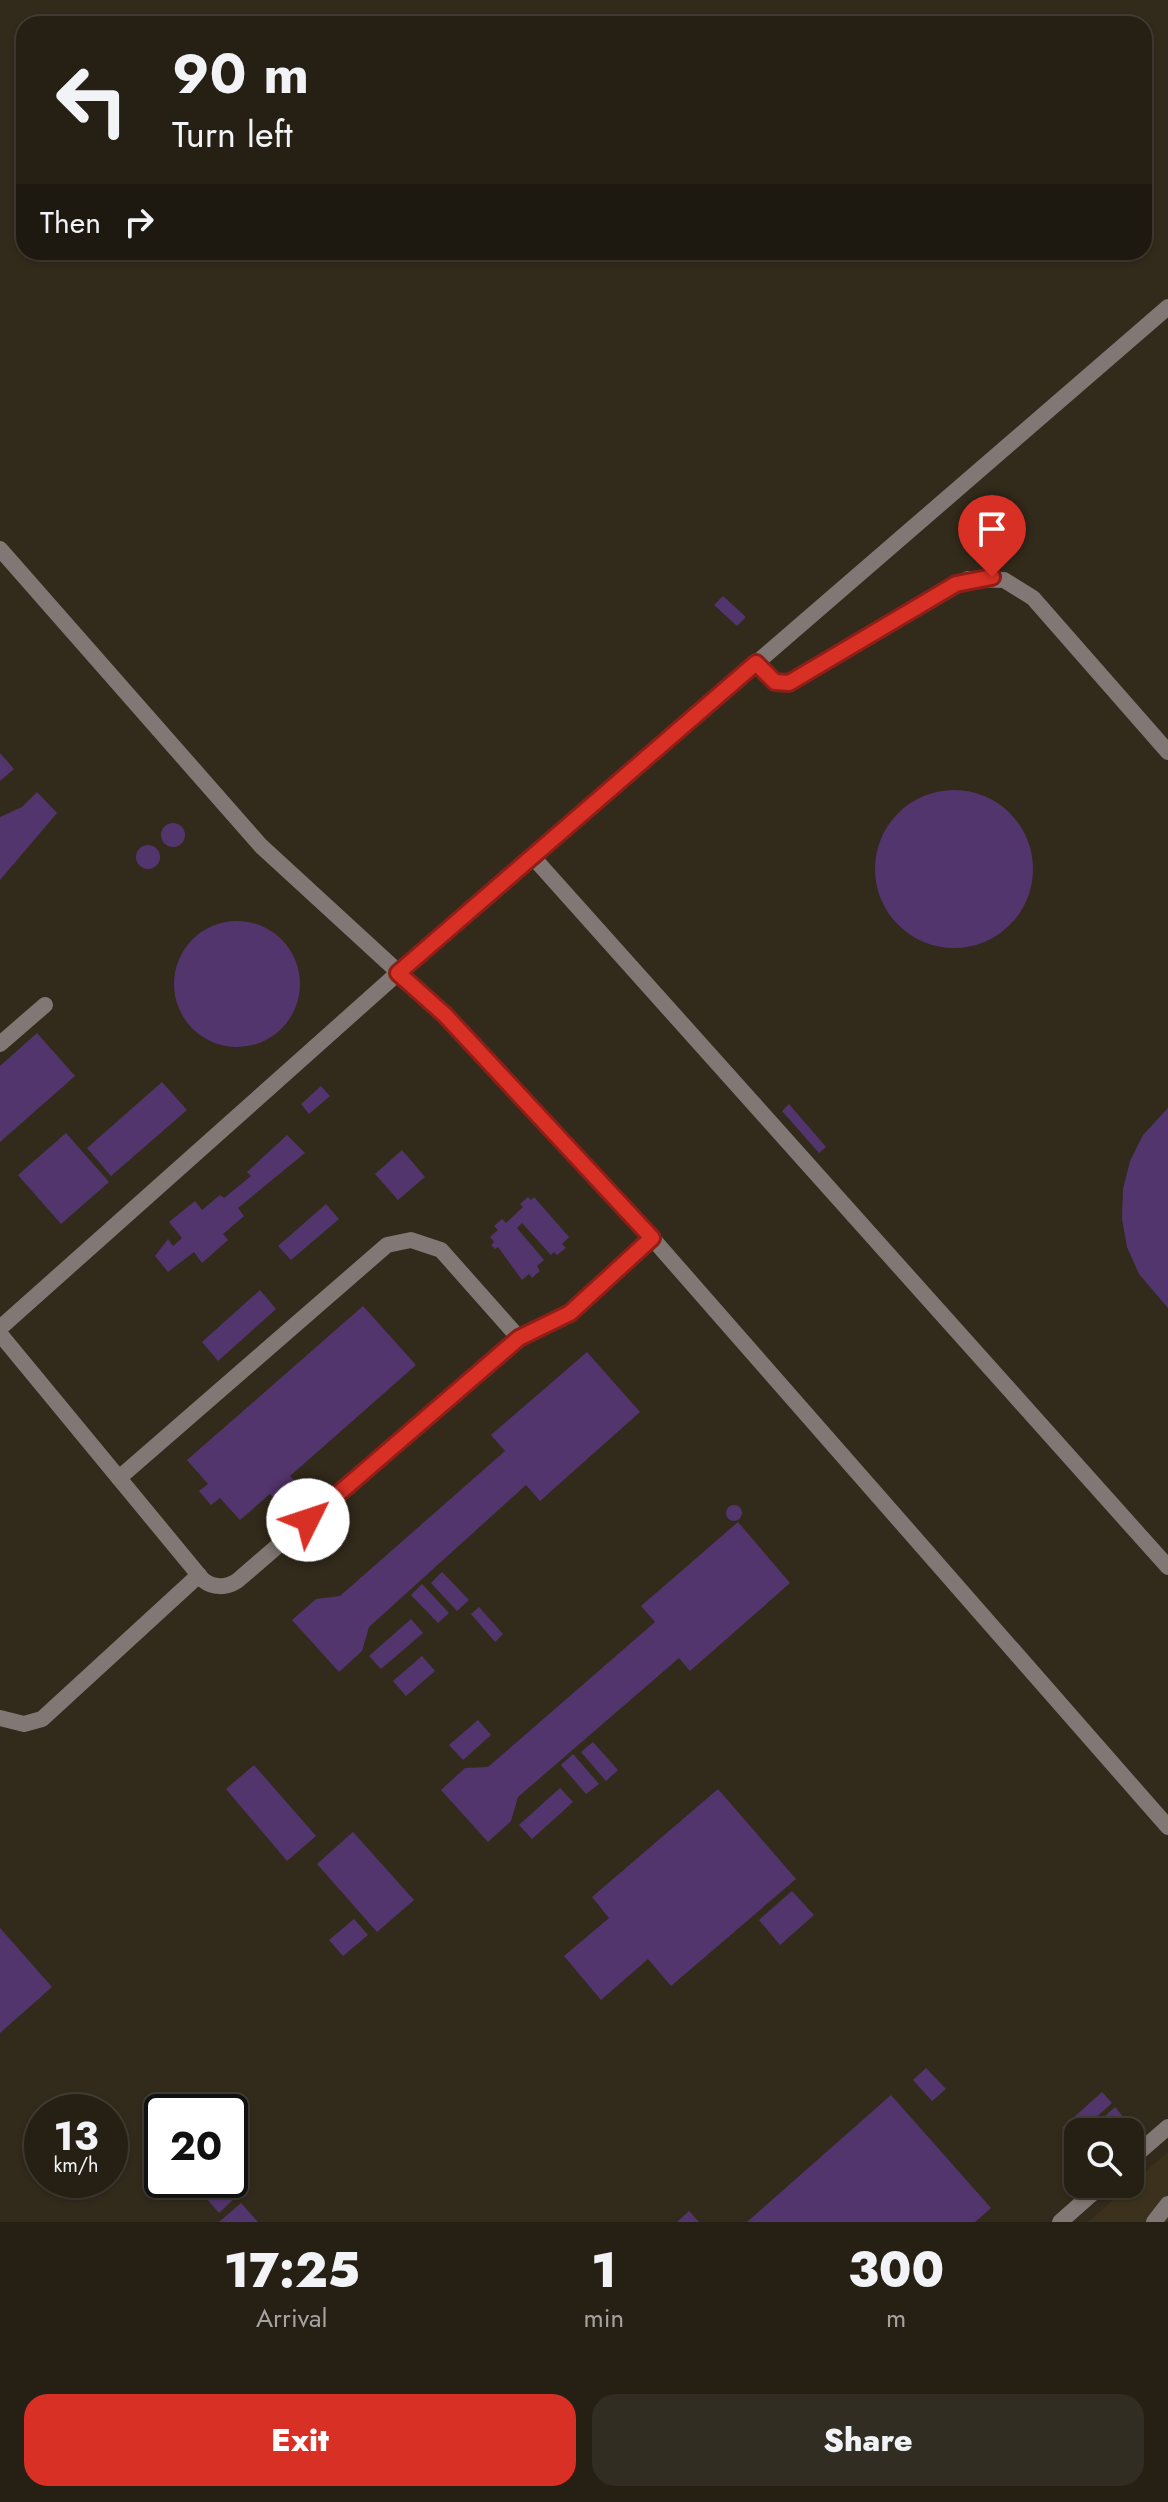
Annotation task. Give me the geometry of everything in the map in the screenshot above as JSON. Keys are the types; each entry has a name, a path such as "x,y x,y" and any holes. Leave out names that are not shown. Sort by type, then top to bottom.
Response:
{"lane":[{"path":"652,1238 570,1313 519,1338 237,1581 214,1586 199,1575 0,1331 398,973 1168,307"},
{"path":"0,549 261,846 445,1015 652,1238 1168,1827"},
{"path":"756,663 775,682 789,683 956,584 992,577 1015,584 1033,598 1168,752"},
{"path":"532,856 1168,1567"},
{"path":"0,1044 45,1005"},
{"path":"119,1478 387,1245 411,1240 441,1250 519,1338"},
{"path":"0,1718 24,1724 42,1719 199,1575"},
{"path":"1144,2148 1168,2127"},
{"path":"1060,2222 1087,2198"},
{"path":"1154,2222 1168,2204"}],"shaded area":[{"path":"1168,2152 1168,2222 1088,2222 1115,2198 1144,2198 1144,2173"}],"building":[{"path":"723,596 746,617 737,626 714,605"},
{"path":"0,753 14,769 0,781"},
{"path":"954,790 984,796 1010,813 1027,839 1033,869 1027,899 1010,925 984,942 954,948 924,942 898,925 881,899 875,869 881,839 898,813 924,796"},
{"path":"37,792 57,813 0,880 0,817 22,807"},
{"path":"173,823 184,830 185,835 178,846 173,847 162,840 161,835 168,824"},
{"path":"148,845 157,848 160,857 157,866 148,869 139,866 136,857 139,848"},
{"path":"237,921 261,925 282,939 296,960 300,984 296,1008 282,1029 261,1043 237,1047 213,1043 192,1029 178,1008 174,984 178,960 192,939 213,925"},
{"path":"37,1033 75,1076 0,1142 0,1066"},
{"path":"162,1082 187,1110 111,1176 87,1148"},
{"path":"321,1086 330,1096 309,1114 301,1104"},
{"path":"789,1104 826,1147 819,1153 782,1111"},
{"path":"1168,1108 1168,1308 1139,1274 1127,1247 1122,1219 1123,1189 1130,1161 1143,1135"},
{"path":"66,1133 109,1182 61,1224 18,1175"},
{"path":"287,1135 305,1153 238,1208 244,1216 223,1234 228,1240 202,1263 194,1252 168,1272 155,1256 168,1239 173,1246 182,1238 169,1222 195,1201 202,1210 220,1195 224,1198 251,1176 247,1172"},
{"path":"402,1150 425,1177 398,1200 375,1174"},
{"path":"528,1197 531,1200 534,1197 569,1237 562,1244 566,1248 557,1255 554,1252 551,1255 522,1223 517,1228 544,1260 537,1266 540,1271 532,1278 529,1274 522,1280 498,1247 495,1249 491,1245 494,1242 490,1237 498,1230 494,1226 502,1219 506,1223 523,1207 520,1204"},
{"path":"326,1204 339,1219 291,1260 278,1246"},
{"path":"260,1290 276,1309 218,1361 202,1342"},
{"path":"363,1306 416,1365 290,1476 297,1483 277,1501 270,1494 240,1520 220,1498 211,1505 199,1491 208,1484 187,1460"},
{"path":"587,1352 640,1412 540,1501 526,1485 369,1627 362,1651 339,1672 292,1620 316,1599 340,1596 505,1451 491,1435"},
{"path":"734,1505 742,1513 734,1521 726,1513"},
{"path":"738,1522 790,1583 690,1671 679,1658 518,1797 511,1821 488,1842 441,1790 465,1768 488,1767 655,1622 641,1606"},
{"path":"442,1572 469,1600 457,1611 431,1583"},
{"path":"422,1584 449,1613 438,1623 411,1595"},
{"path":"479,1607 503,1634 495,1642 471,1614"},
{"path":"411,1619 423,1633 381,1669 369,1656"},
{"path":"422,1656 435,1671 406,1696 393,1681"},
{"path":"478,1720 491,1735 463,1760 449,1745"},
{"path":"593,1742 618,1770 606,1781 581,1752"},
{"path":"573,1754 599,1784 586,1794 561,1765"},
{"path":"254,1765 316,1836 287,1861 226,1789"},
{"path":"560,1788 573,1802 532,1839 519,1825"},
{"path":"718,1789 796,1879 671,1986 648,1959 601,2000 564,1956 609,1918 592,1897"},
{"path":"353,1832 414,1900 377,1932 317,1864"},
{"path":"792,1891 814,1915 780,1945 759,1920"},
{"path":"354,1919 368,1935 343,1956 329,1940"},
{"path":"0,1928 52,1987 0,2033"},
{"path":"926,2068 946,2089 932,2101 913,2080"},
{"path":"1102,2092 1112,2103 1095,2118 1073,2118"},
{"path":"891,2095 991,2208 975,2222 747,2222"},
{"path":"1115,2107 1124,2118 1103,2118"},
{"path":"206,2198 235,2198 219,2213"},
{"path":"241,2203 258,2222 219,2222"},
{"path":"689,2211 699,2222 677,2222"}],"route":[{"path":"308,1520 519,1338 570,1313 652,1238 445,1015 398,973 756,663 770,679 789,683 956,584 978,577 992,577"}]}
